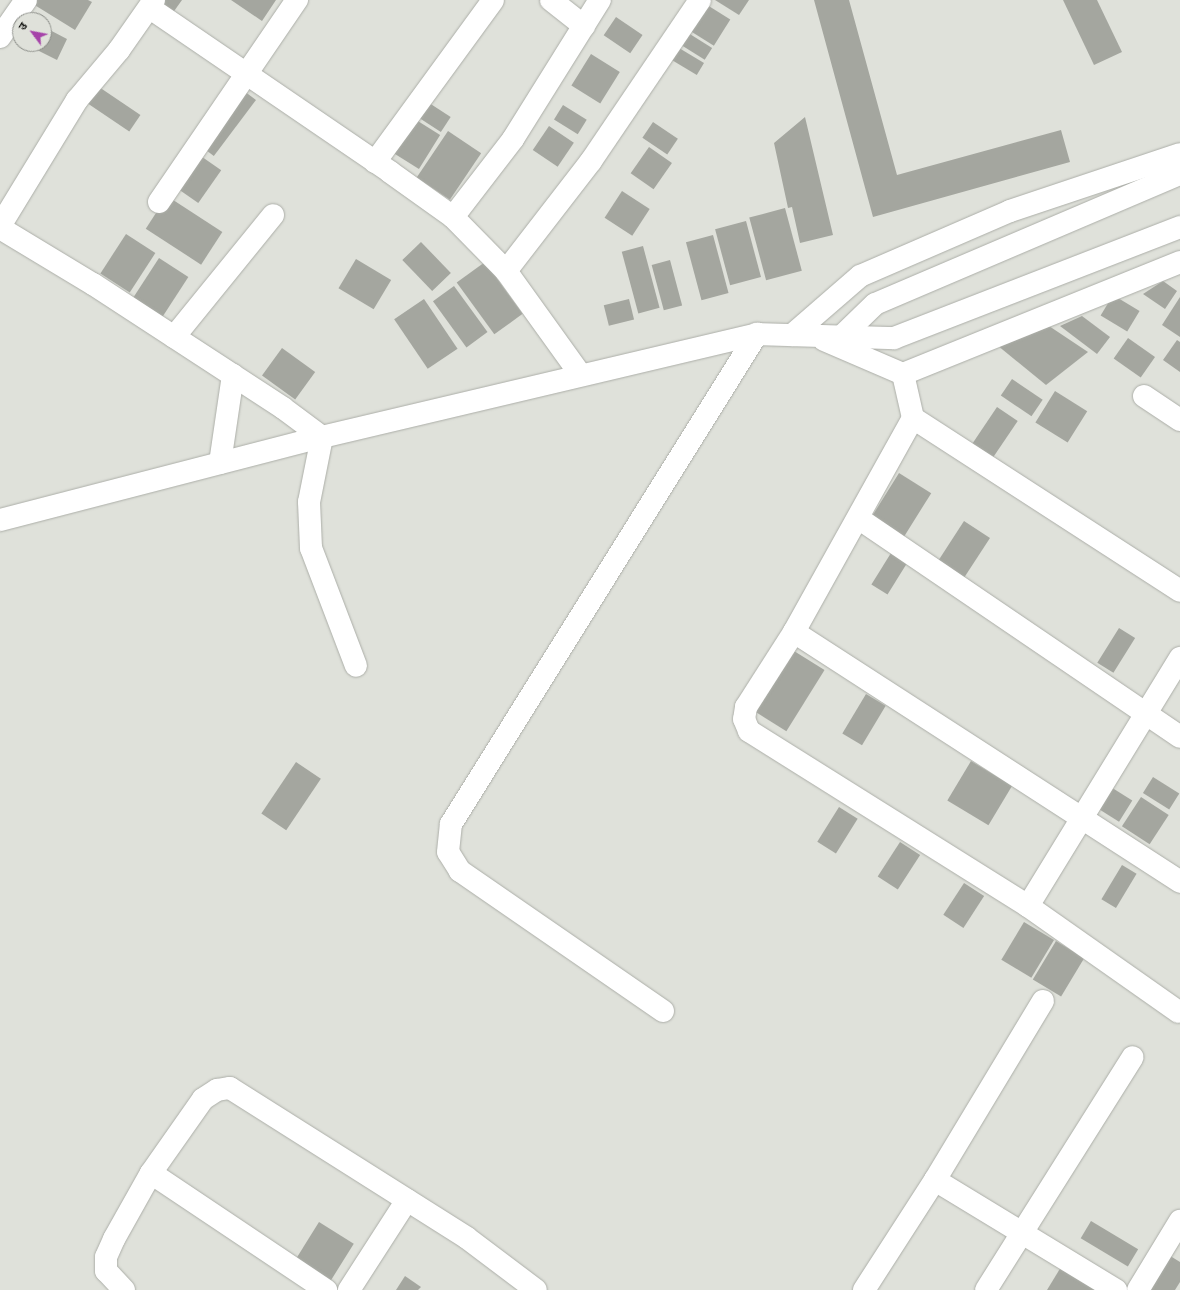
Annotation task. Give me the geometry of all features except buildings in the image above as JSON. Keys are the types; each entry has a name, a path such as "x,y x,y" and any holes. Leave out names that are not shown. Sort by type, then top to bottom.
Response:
{"street":[{"path":"0,37 26,0"},
{"path":"159,202 297,0"},
{"path":"375,162 493,0"},
{"path":"551,0 584,26"},
{"path":"453,217 513,139 600,0"},
{"path":"506,271 591,161 700,0"},
{"path":"322,437 307,424 233,375 93,284 0,227 77,100 120,50 152,4 246,73 453,217 506,271 580,374"},
{"path":"792,335 860,276 1010,211 1180,154"},
{"path":"842,336 875,304 1180,174"},
{"path":"174,337 273,215"},
{"path":"0,520 322,437 580,374 757,334 894,338 1180,227"},
{"path":"815,336 903,374 1180,262"},
{"path":"663,1010 460,871 448,852 451,824 757,334"},
{"path":"903,374 913,418 794,632 746,708 744,720 749,731 1028,906 1179,1012"},
{"path":"220,463 233,375"},
{"path":"1144,396 1180,420"},
{"path":"913,418 1180,591"},
{"path":"322,437 309,502 311,548 356,666"},
{"path":"858,518 1180,737"},
{"path":"794,632 1180,882"},
{"path":"1028,906 1080,817 1180,658"},
{"path":"864,1290 935,1180 1043,1002"},
{"path":"986,1290 1133,1057"},
{"path":"124,1290 106,1271 106,1257 151,1173 203,1099 217,1090 230,1088 467,1238 536,1290"},
{"path":"151,1173 326,1290"},
{"path":"935,1180 1023,1232 1116,1290"},
{"path":"349,1290 407,1200"},
{"path":"1138,1290 1180,1221"}]}
